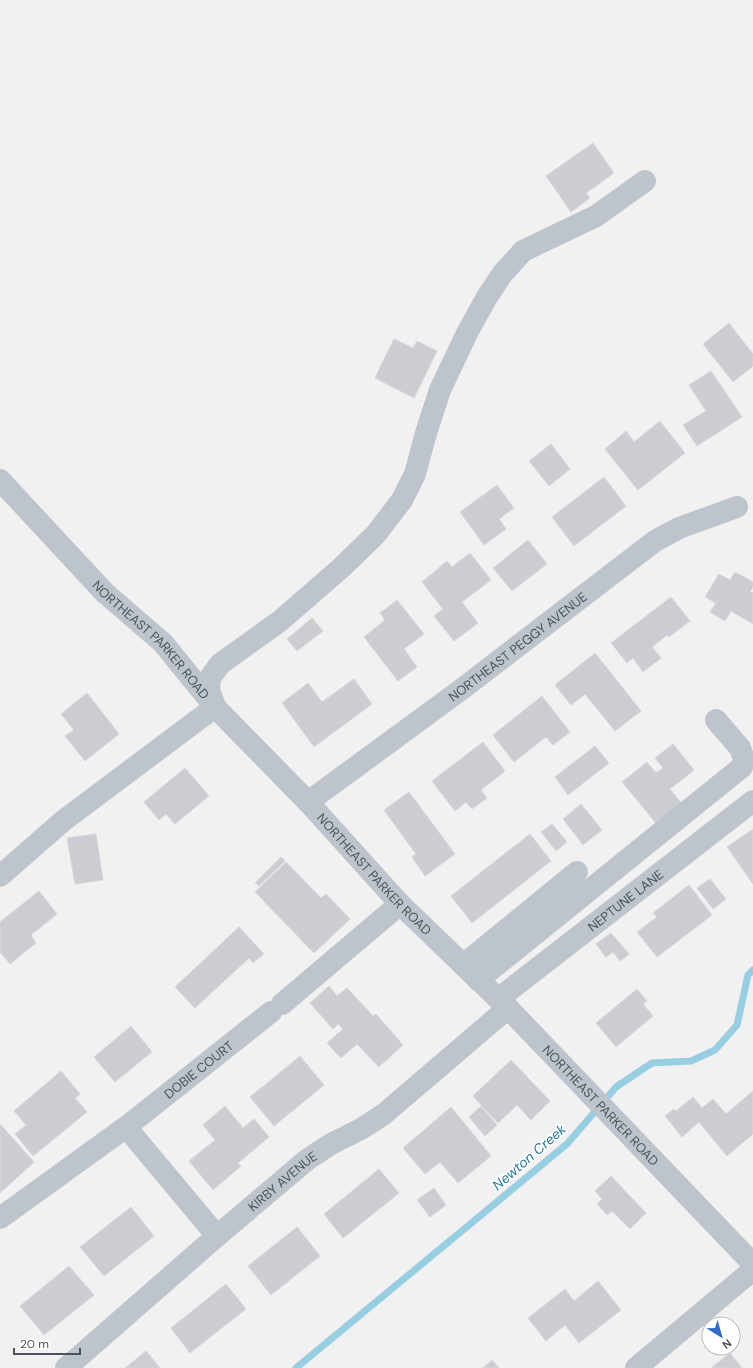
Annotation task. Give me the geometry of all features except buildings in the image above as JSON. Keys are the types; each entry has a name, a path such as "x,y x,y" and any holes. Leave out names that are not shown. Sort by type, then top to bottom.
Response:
{"street":[{"path":"0,876 63,821 215,707 208,690 210,678 220,664 280,621 341,568 376,534 402,500 415,474 440,390 467,333 503,272 523,251 596,216 645,181"},
{"name":"NORTHEAST PARKER ROAD","path":"0,480 105,593 163,643 215,707 308,802 400,904 503,1004 753,1264"},
{"name":"NORTHEAST PEGGY AVENUE","path":"308,802 462,689 655,541 679,528 737,507"},
{"path":"470,973 742,767 744,759 740,748 716,720"},
{"name":"NEPTUNE LANE","path":"503,1004 753,801"},
{"path":"470,973 577,872"},
{"name":"DOBIE COURT","path":"0,1218 126,1126 276,1008 400,904"},
{"name":"KIRBY AVENUE","path":"66,1368 217,1236 308,1159 384,1114 503,1004"},
{"path":"126,1126 217,1236"},
{"path":"636,1368 753,1270"}],"waterway":[{"name":"Newton Creek","path":"296,1368 567,1144 616,1087 652,1063 691,1061 715,1050 737,1025 748,975 753,970"}]}
